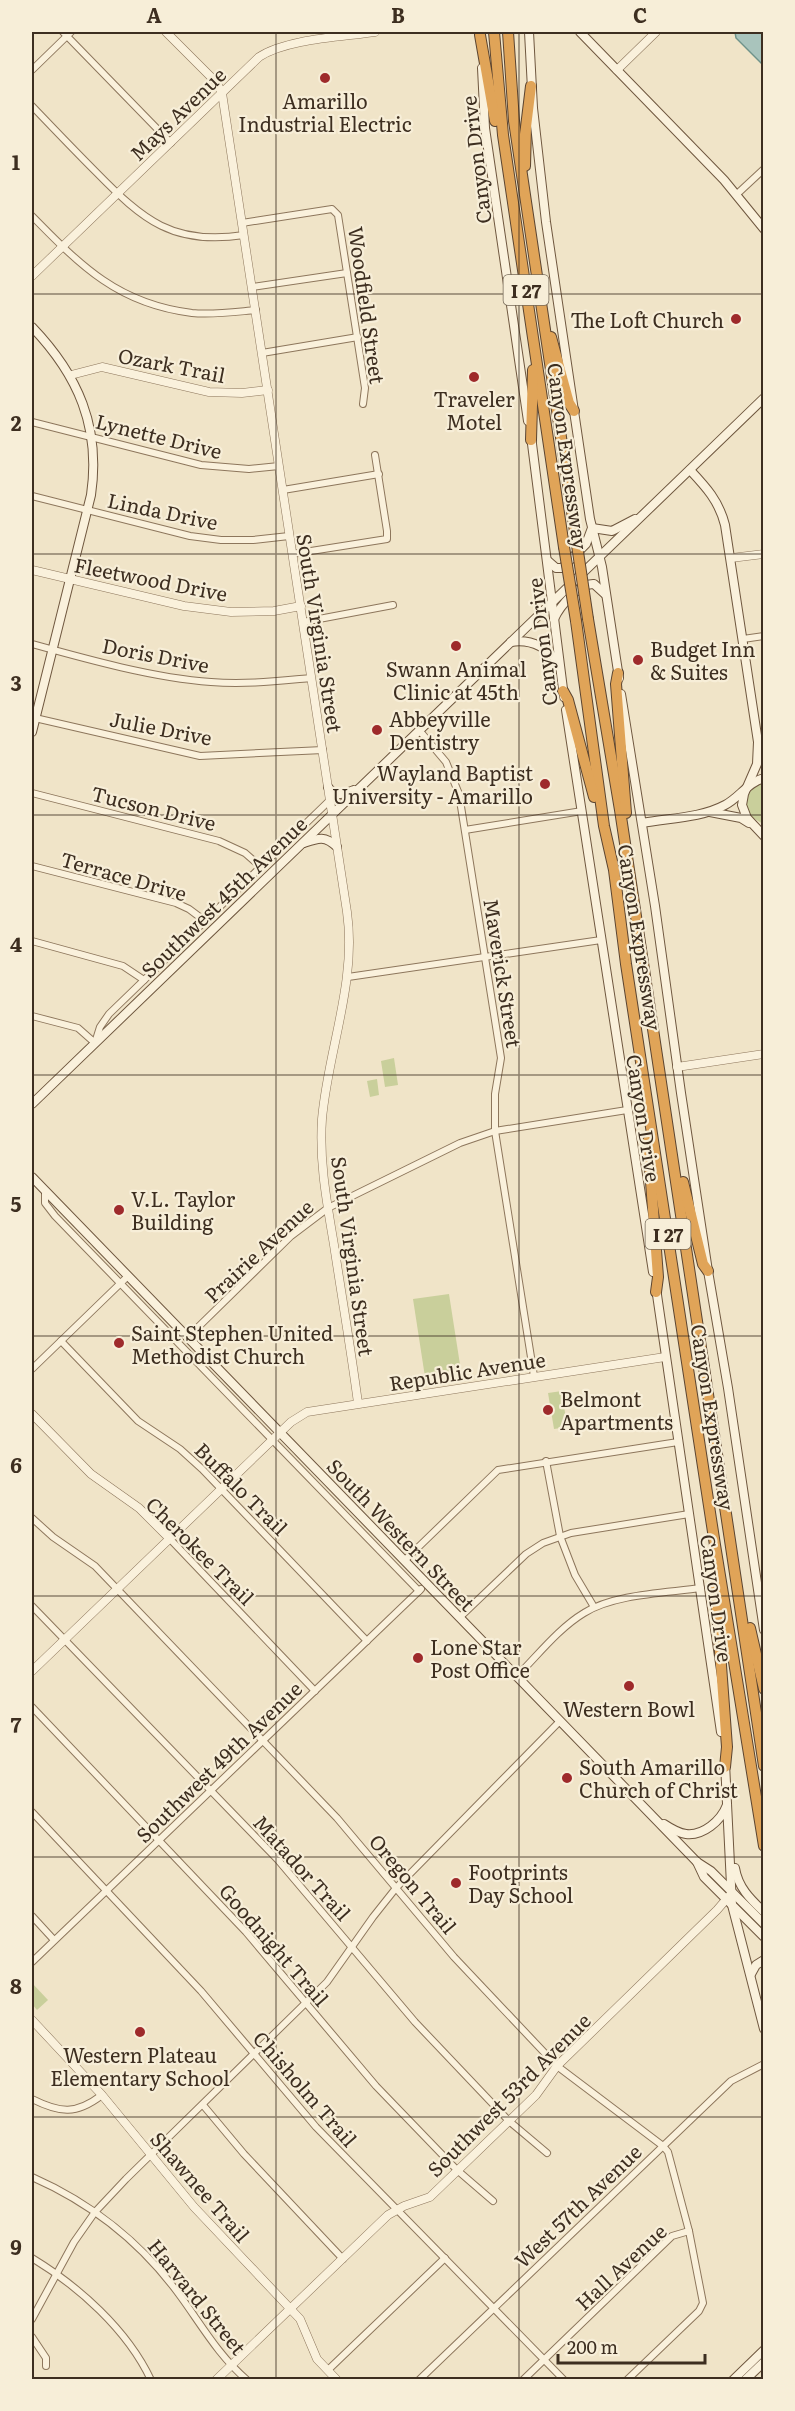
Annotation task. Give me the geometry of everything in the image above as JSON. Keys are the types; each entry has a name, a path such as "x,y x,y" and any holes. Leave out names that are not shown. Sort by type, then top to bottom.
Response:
{"highway":[{"name":"Canyon Expressway","path":"495,32 497,79 510,181 576,621 604,826 614,870 715,1545 764,1846"},
{"name":"Canyon Expressway","path":"508,32 514,122 538,290 670,1140 764,1766"},
{"path":"480,34 505,168 510,181"},
{"path":"524,191 526,127 531,86"},
{"path":"538,290 574,411"},
{"path":"529,306 533,364 531,440"},
{"path":"618,673 616,684 634,885 632,894"},
{"path":"563,691 573,716 598,817 604,826"},
{"path":"643,1067 640,1075 658,1277 657,1292"},
{"path":"670,1140 676,1154 703,1264 708,1271"},
{"path":"715,1545 712,1555 727,1747 725,1767"},
{"path":"738,1596 747,1612 764,1689"}],"main road":[{"name":"Canyon Drive","path":"529,32 531,86 546,222 592,528 606,594 642,823 677,1068 764,1630"},
{"path":"580,32 736,195 764,229"},
{"name":"Canyon Drive","path":"480,34 485,128 554,600 554,620 563,691 657,1292 725,1767 730,1844 730,1903 764,2029"},
{"path":"32,327 49,345 71,375 84,404 91,435 94,466 87,511 33,718 32,732"},
{"name":"Southwest 45th Avenue","path":"32,1104 764,398"},
{"path":"690,470 713,495 722,512 759,718 757,764 744,794 742,805 747,818 764,836"},
{"path":"548,561 556,568 562,568 586,544 592,528 612,531 643,515"},
{"path":"554,620 562,606 584,585 594,584 606,594"},
{"path":"511,642 524,640 536,644 550,652 559,662"},
{"path":"758,742 764,754"},
{"path":"642,823 710,812 727,804 748,787 764,778"},
{"path":"328,787 339,795 360,787"},
{"path":"710,812 741,818 764,829"},
{"path":"300,844 319,837 325,838 337,847"},
{"name":"South Western Street","path":"32,1177 697,1862 711,1870 764,1924"},
{"path":"658,1822 687,1834 700,1832 717,1820 728,1802"},
{"path":"730,1844 736,1878 749,1898 764,1912"},
{"path":"697,1862 704,1877 764,1937"},
{"path":"751,1974 756,1965 764,1960"},
{"path":"733,2379 764,2350"},
{"path":"745,2379 764,2362"}],"street":[{"name":"South Virginia Street","path":"166,32 216,82 222,93 349,926 348,977 322,1119 321,1167 358,1403"},
{"name":"Mays Avenue","path":"32,276 259,57 271,49 339,34 375,32"},
{"path":"617,70 656,32"},
{"path":"32,70 67,33 171,143"},
{"path":"32,106 137,213 177,233 209,238 244,235"},
{"path":"736,195 764,169"},
{"name":"Woodfield Street","path":"242,223 332,209 336,211 358,337 365,388 363,404"},
{"path":"32,216 89,272 111,287 162,308 202,313 256,310"},
{"path":"252,287 347,273"},
{"path":"262,353 358,337"},
{"name":"Ozark Trail","path":"71,375 91,368 102,368 209,392 242,393 268,390"},
{"name":"Lynette Drive","path":"32,422 91,435 201,465 249,469 279,465"},
{"path":"292,554 387,539 375,455"},
{"path":"283,490 378,474"},
{"name":"Linda Drive","path":"32,496 200,538 253,540 289,536"},
{"path":"731,558 764,554"},
{"name":"Fleetwood Drive","path":"32,570 184,606 231,612 301,606"},
{"path":"303,622 393,605"},
{"path":"743,639 764,636"},
{"name":"Doris Drive","path":"32,644 172,678 212,683 254,683 311,678"},
{"name":"Julie Drive","path":"33,718 201,756 323,750"},
{"name":"Maverick Street","path":"419,730 435,747 450,770 459,794 501,1058 495,1094 495,1131 534,1377"},
{"name":"Tucson Drive","path":"32,793 219,841 245,853 261,867"},
{"name":"Southwest 45th Avenue","path":"95,1043 105,1018 330,800"},
{"path":"465,830 582,811"},
{"path":"308,821 316,830"},
{"name":"Terrace Drive","path":"32,866 176,903 205,921"},
{"path":"348,977 601,940"},
{"path":"32,941 112,962 123,966 144,980"},
{"path":"32,1016 78,1028 95,1043"},
{"path":"677,1068 764,1052"},
{"name":"Prairie Avenue","path":"188,1337 291,1236 328,1208 460,1143 495,1131 627,1110"},
{"name":"South Western Street","path":"45,1191 45,1203 49,1210 419,1591"},
{"path":"32,1369 128,1276"},
{"name":"Buffalo Trail","path":"61,1341 138,1421 186,1454 222,1489 367,1641"},
{"name":"Republic Avenue","path":"32,1671 293,1420 307,1412 666,1357"},
{"path":"253,1420 261,1413"},
{"name":"Cherokee Trail","path":"32,1414 91,1474 138,1508 170,1539 315,1691"},
{"path":"405,1560 492,1474 503,1468 678,1442"},
{"path":"546,1461 560,1536 575,1575 594,1607"},
{"path":"351,1522 360,1514"},
{"path":"460,1617 526,1554 543,1543 560,1536 689,1514"},
{"name":"Oregon Trail","path":"32,1518 53,1537 95,1566 337,1818 454,1957 557,2066 663,2146 671,2158 703,2303 699,2310 627,2379"},
{"path":"404,1576 412,1568"},
{"name":"Southwest 49th Avenue","path":"32,1962 427,1583"},
{"path":"517,1676 571,1623 594,1607 617,1600 701,1588"},
{"name":"Matador Trail","path":"32,1606 278,1860 415,2022 509,2121 547,2153"},
{"name":"Goodnight Trail","path":"32,1707 246,1932 351,2058 457,2170 493,2201"},
{"path":"32,2319 56,2272 95,2212 327,1982 396,1888 560,1721"},
{"name":"Chisholm Trail","path":"32,1812 201,1991 316,2127 395,2210 564,2379"},
{"name":"Southwest 53rd Avenue","path":"216,2379 395,2210 429,2197 536,2095 557,2066 730,1903"},
{"path":"32,1916 54,1940"},
{"name":"Shawnee Trail","path":"32,2020 102,2095 194,2207 291,2308 305,2327 318,2359 337,2379"},
{"name":"West 57th Avenue","path":"419,2379 730,2081 764,2064"},
{"path":"32,2099 52,2108 70,2111 90,2104 102,2095"},
{"path":"202,2105 244,2154 343,2259"},
{"name":"Harvard Street","path":"32,2177 63,2192 95,2212 131,2241 167,2278 205,2334 231,2366 247,2379"},
{"name":"Hall Avenue","path":"523,2379 672,2236 688,2231"},
{"path":"32,2258 56,2272 79,2290 103,2314 127,2343 151,2379"},
{"path":"328,2370 445,2258"},
{"path":"32,2337 46,2358 46,2366"}],"green space":[{"path":"763,782 763,824 750,816 747,800 750,791"},
{"path":"394,1058 398,1085 385,1087 381,1061"},
{"path":"377,1079 379,1095 370,1097 367,1081"},
{"path":"449,1294 461,1371 425,1377 413,1299"},
{"path":"562,1391 567,1427 554,1429 548,1393"},
{"path":"32,1983 48,2000 37,2010 32,2004"}],"water":[{"path":"735,32 763,32 763,65 736,38"}],"place":[{"name":"Amarillo Industrial Electric","path":"325,78"},
{"name":"The Loft Church","path":"736,319"},
{"name":"Traveler Motel","path":"474,377"},
{"name":"Swann Animal Clinic at 45th","path":"456,646"},
{"name":"Budget Inn & Suites","path":"638,660"},
{"name":"Abbeyville Dentistry","path":"377,730"},
{"name":"Wayland Baptist University - Amarillo","path":"545,784"},
{"name":"V.L. Taylor Building","path":"119,1210"},
{"name":"Saint Stephen United Methodist Church","path":"119,1343"},
{"name":"Belmont Apartments","path":"548,1410"},
{"name":"Lone Star Post Office","path":"418,1658"},
{"name":"Western Bowl","path":"629,1686"},
{"name":"South Amarillo Church of Christ","path":"567,1778"},
{"name":"Footprints Day School","path":"456,1883"},
{"name":"Western Plateau Elementary School","path":"140,2032"}]}
